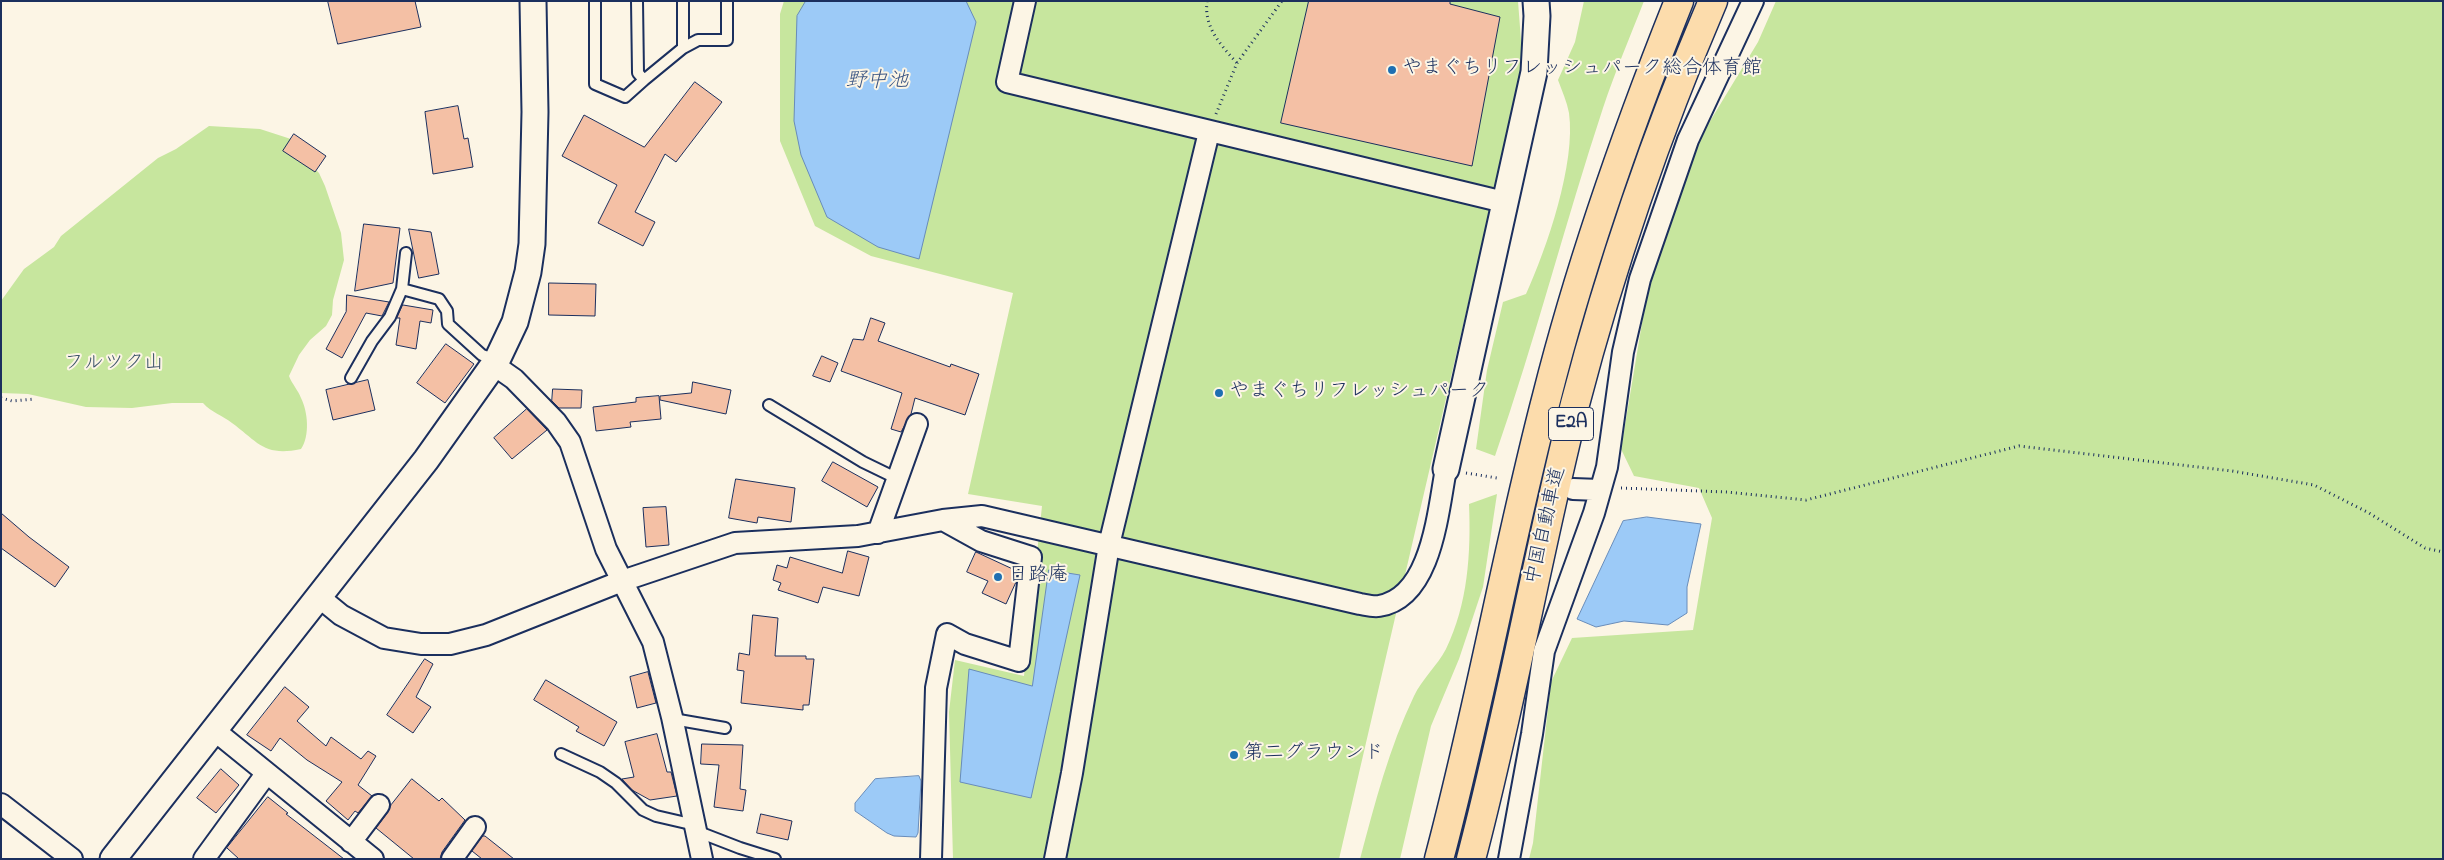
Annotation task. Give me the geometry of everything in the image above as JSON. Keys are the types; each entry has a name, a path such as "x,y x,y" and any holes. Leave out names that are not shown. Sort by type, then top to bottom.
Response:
{"highway":[{"name":"中国自動車道","path":"1439,859 1547,396 1585,258 1638,103 1678,1"},
{"name":"中国自動車道","path":"1471,859 1575,404 1613,266 1648,164 1713,1"}],"street":[{"path":"113,859 426,460 496,363 515,322 528,272 532,244 535,112 533,1"},
{"path":"1025,1 1007,82 1504,202"},
{"path":"319,597 341,615 384,638 421,644 450,644 486,635 622,581 735,543 858,536 943,520 982,516 1360,604 1380,606 1399,597 1416,581 1423,567 1435,523 1534,72 1536,1"},
{"path":"1509,859 1532,734 1544,651 1607,467 1624,352 1651,245 1688,140 1752,1"},
{"path":"1055,859 1072,773 1110,545 1209,132"},
{"path":"496,363 556,422 570,442 606,549 653,642 673,719 702,859"},
{"path":"878,532 917,424"},
{"path":"1573,489 1600,490"},
{"path":"931,859 936,688 947,634 965,644 1019,661 1031,557 981,541 943,520"},
{"path":"214,730 373,859"},
{"path":"204,859 266,774"},
{"path":"1,804 72,859"},
{"path":"351,842 379,805"},
{"path":"452,859 475,827"}],"lane":[{"path":"595,1 596,84 625,96 683,48 698,40 727,40 727,1"},
{"path":"637,1 638,73 644,80"},
{"path":"683,1 683,48"},
{"path":"350,378 372,341 390,317 402,289 406,253"},
{"path":"402,289 439,299 447,311 448,324 482,356 496,363"},
{"path":"769,405 863,462 898,479"},
{"path":"673,719 725,728"},
{"path":"561,754 600,772 616,783 643,810 656,816 696,828 740,848 775,859"}],"path":[{"path":"1207,1 1206,12 1214,38 1237,63"},
{"path":"1209,132 1237,63 1282,1"},
{"path":"1,398 12,400 35,399"},
{"path":"1600,490 1628,487 1726,492 1806,500 2020,446 2232,471 2314,485 2369,513 2425,548 2443,552"},
{"path":"1446,469 1497,478"}],"green space":[{"name":"やまぐちリフレッシュパーク","path":"784,1 1518,1 1523,67 1339,859 953,859 949,712 955,660 1024,676 1042,506 968,494 1013,293 871,256 815,226 780,141 780,14"},
{"path":"1584,1 1644,1 1603,108 1510,413 1495,456 1476,449 1487,370 1503,302 1526,294 1543,253 1558,205 1568,156 1570,133 1569,113 1558,80 1575,42"},
{"path":"1776,1 2443,1 2443,859 1529,859 1533,843 1551,682 1572,638 1693,630 1712,518 1699,488 1634,476 1621,449 1647,293 1698,141 1758,42"},
{"name":"フルツク山","path":"209,126 260,129 294,140 300,154 319,173 341,233 344,260 333,300 332,315 326,326 310,340 299,355 289,376 301,398 306,417 306,438 301,449 278,451 262,446 203,403 172,403 132,408 86,407 28,394 1,393 1,301 24,269 54,247 61,236 158,158 176,149"},
{"path":"1497,494 1483,587 1459,659 1431,726 1400,859 1360,859 1383,776 1405,716 1417,690 1446,649 1459,614 1468,560 1469,504"}],"water":[{"name":"野中池","path":"806,1 966,1 976,22 919,259 878,247 827,217 801,155 794,121 797,16"},
{"path":"1647,517 1701,524 1687,587 1687,613 1668,625 1624,621 1596,627 1577,619 1623,521"},
{"path":"1049,570 1080,575 1031,798 960,782 969,669 1032,686"},
{"path":"919,776 921,781 918,833 916,837 894,836 855,811 855,803 875,779"}],"building":[{"path":"328,1 415,1 421,27 338,44"},
{"name":"やまぐちリフレッシュパーク総合体育館","path":"1309,1 1450,1 1450,4 1500,17 1472,166 1281,123"},
{"path":"695,82 722,102 676,162 665,154 635,212 655,222 643,246 598,223 617,185 562,156 584,115 644,147"},
{"path":"458,106 464,139 468,138 473,167 433,174 425,112"},
{"path":"294,134 326,156 315,172 283,151"},
{"path":"364,224 400,228 393,283 355,291"},
{"path":"409,229 431,232 439,274 419,278"},
{"path":"549,283 596,284 595,316 549,315"},
{"path":"347,295 389,302 382,316 366,313 342,358 326,349 346,312"},
{"path":"403,305 433,310 431,323 420,321 416,349 396,345 400,318 397,318"},
{"path":"871,318 885,323 878,341 950,367 951,364 979,374 965,415 915,398 911,414 901,432 891,429 902,393 841,371 853,339 863,340"},
{"path":"446,344 474,364 445,403 417,383"},
{"path":"822,356 838,363 830,382 813,376"},
{"path":"368,380 375,410 333,420 326,390"},
{"path":"693,382 731,390 726,414 660,400 660,396 691,393"},
{"path":"553,389 582,390 581,408 559,408 552,401"},
{"path":"659,396 661,419 630,422 631,427 596,431 593,407 636,402 636,398"},
{"path":"527,409 547,430 512,459 494,438"},
{"path":"833,462 878,487 867,507 822,481"},
{"path":"736,479 795,488 791,522 758,517 757,523 729,518"},
{"path":"666,507 669,545 646,547 643,508"},
{"path":"1,513 69,567 55,587 1,548"},
{"path":"848,551 869,557 859,596 823,587 818,603 778,590 781,583 773,580 777,565 787,568 790,557 842,573"},
{"name":"日路庵","path":"976,552 1017,571 1016,582 1006,604 982,593 988,581 967,572"},
{"path":"753,615 778,618 775,656 806,656 806,659 814,659 809,705 803,705 803,710 741,703 744,671 737,670 739,653 749,655"},
{"path":"425,659 433,664 416,697 431,707 413,733 387,715"},
{"path":"648,672 656,703 637,708 630,677"},
{"path":"546,680 617,722 604,746 576,731 579,727 534,700"},
{"path":"285,687 309,707 297,721 326,746 331,737 361,759 368,751 376,756 358,785 372,796 358,813 355,811 348,820 326,801 342,782 307,760 280,738 271,751 247,735"},
{"path":"657,734 667,772 671,772 677,796 650,800 632,790 622,779 634,777 625,742"},
{"path":"702,744 743,745 740,789 746,790 743,811 714,807 719,765 701,764"},
{"path":"221,769 239,785 216,813 197,798"},
{"path":"412,779 439,801 442,798 465,820 442,852 440,859 414,859 376,828 391,805"},
{"path":"268,797 288,813 286,814 344,859 239,859 227,848"},
{"path":"761,814 792,821 788,840 757,833"},
{"path":"483,836 514,859 482,859 472,851"}],"place":[{"name":"やまぐちリフレッシュパーク総合体育館","path":"1392,70"},
{"name":"やまぐちリフレッシュパーク","path":"1219,393"},
{"name":"日路庵","path":"998,577"},
{"name":"第二グラウンド","path":"1234,755"}]}
